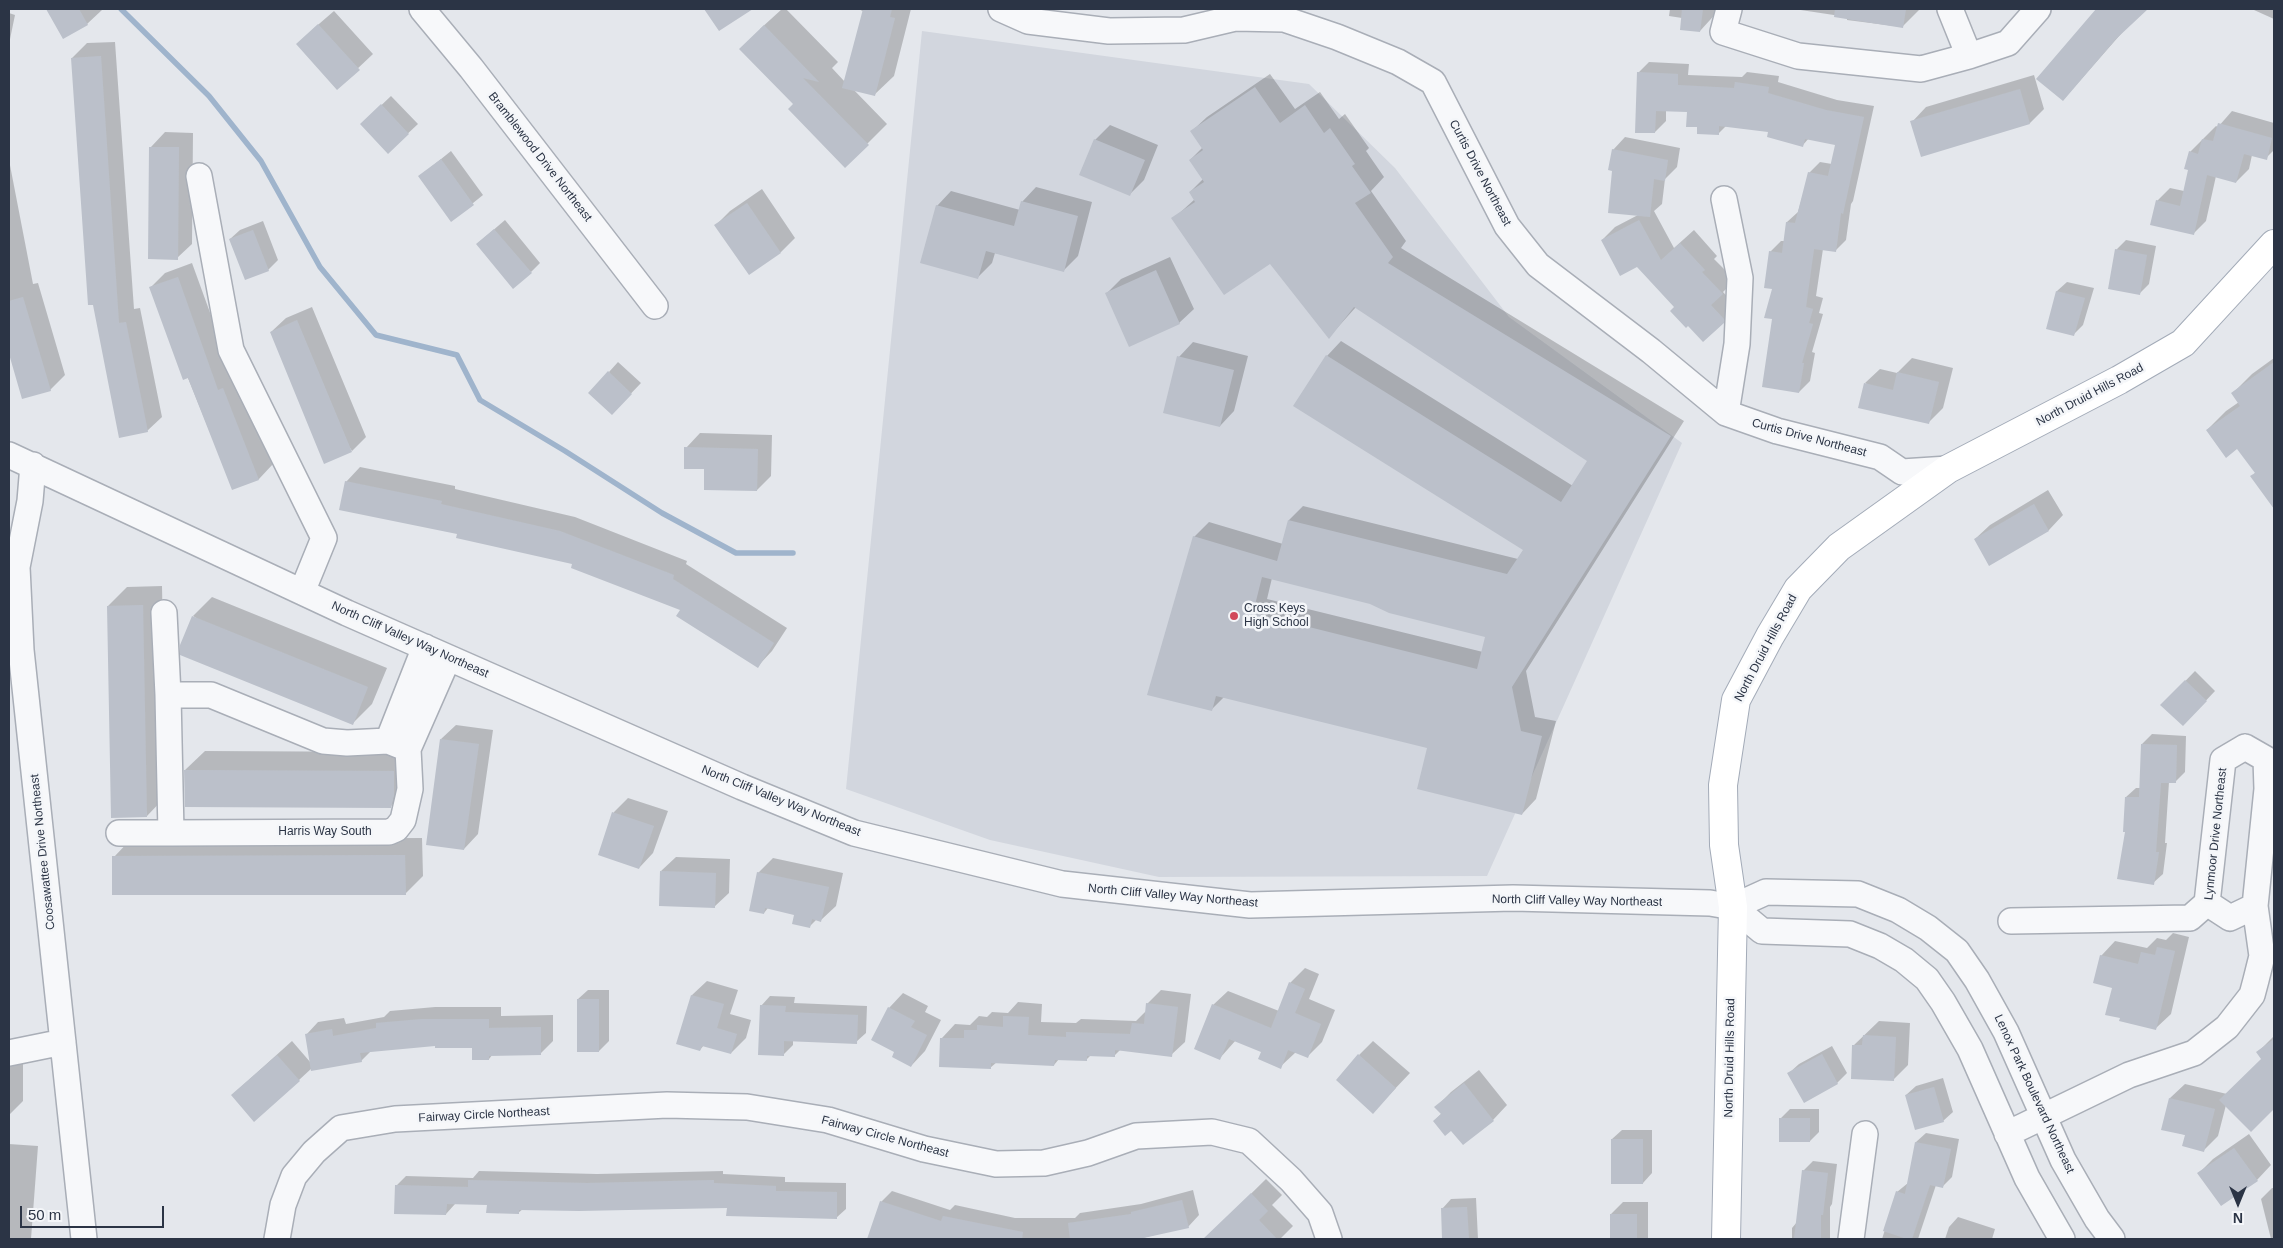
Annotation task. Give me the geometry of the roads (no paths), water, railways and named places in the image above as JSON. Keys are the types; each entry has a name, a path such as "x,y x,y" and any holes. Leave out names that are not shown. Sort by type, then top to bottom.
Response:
{"main road":[{"name":"North Druid Hills Road","path":"1726,1239 1733,907 1724,845 1723,786 1736,700 1798,589 1840,547 1948,469 2126,376 2183,343 2274,244"}],"street":[{"name":"Bramblewood Drive Northeast","path":"422,9 471,68 655,306"},
{"name":"Curtis Drive Northeast","path":"1001,9 1028,21 1109,31 1184,30 1235,18 1284,19 1337,37 1398,62 1433,82 1507,226 1538,265 1651,351 1726,413 1777,431 1880,457 1902,472 1948,469"},
{"path":"1729,9 1722,32 1798,56 1921,69 2008,43 2038,9"},
{"path":"1950,9 1969,56"},
{"path":"199,176 231,350 324,538 302,592"},
{"path":"1724,199 1740,278 1737,344 1726,413"},
{"name":"North Cliff Valley Way Northeast","path":"9,455 448,658 742,787 854,833 1062,884 1250,905 1513,898 1710,903 1733,907"},
{"name":"Coosawattee Drive Northeast","path":"33,465 30,501 17,567 21,650 18,719 63,1042 84,1239"},
{"path":"164,612 171,834"},
{"name":"Harris Way South","path":"119,834 389,832 396,829 403,820 410,789 398,745 425,647"},
{"name":"Harris Way South","path":"398,745 448,658"},
{"path":"168,694 211,694 323,741 398,745"},
{"name":"Lynmoor Drive Northeast","path":"2007,1134 2129,1075 2194,1053 2227,1027 2252,995 2262,956 2255,906 2270,789 2266,759 2244,747 2223,760 2207,903 2230,918 2255,906"},
{"name":"Lenox Park Boulevard Northeast","path":"1733,907 1766,892 1858,894 1898,910 1928,928 1957,951 1977,980 2006,1032 2063,1160 2097,1219 2112,1239"},
{"path":"2011,921 2190,918 2207,903"},
{"path":"1733,907 1762,931 1850,934 1880,946 1904,960 1927,979 1944,1002 1970,1049 2027,1178 2062,1239"},
{"path":"9,1053 63,1042"},
{"name":"Fairway Circle Northeast","path":"277,1239 283,1205 294,1176 314,1152 341,1128 395,1119 667,1105 748,1107 828,1120 924,1149 996,1164 1044,1163 1088,1153 1136,1136 1212,1132 1249,1142 1256,1148 1291,1180 1320,1213 1330,1239"},
{"path":"1851,1239 1865,1134"}],"waterway":[{"path":"121,9 209,96 261,161 320,267 376,335 457,355 480,400 565,451 662,513 736,553 793,553"}],"place":[{"name":"Cross Keys High School","path":"1234,616"}]}
